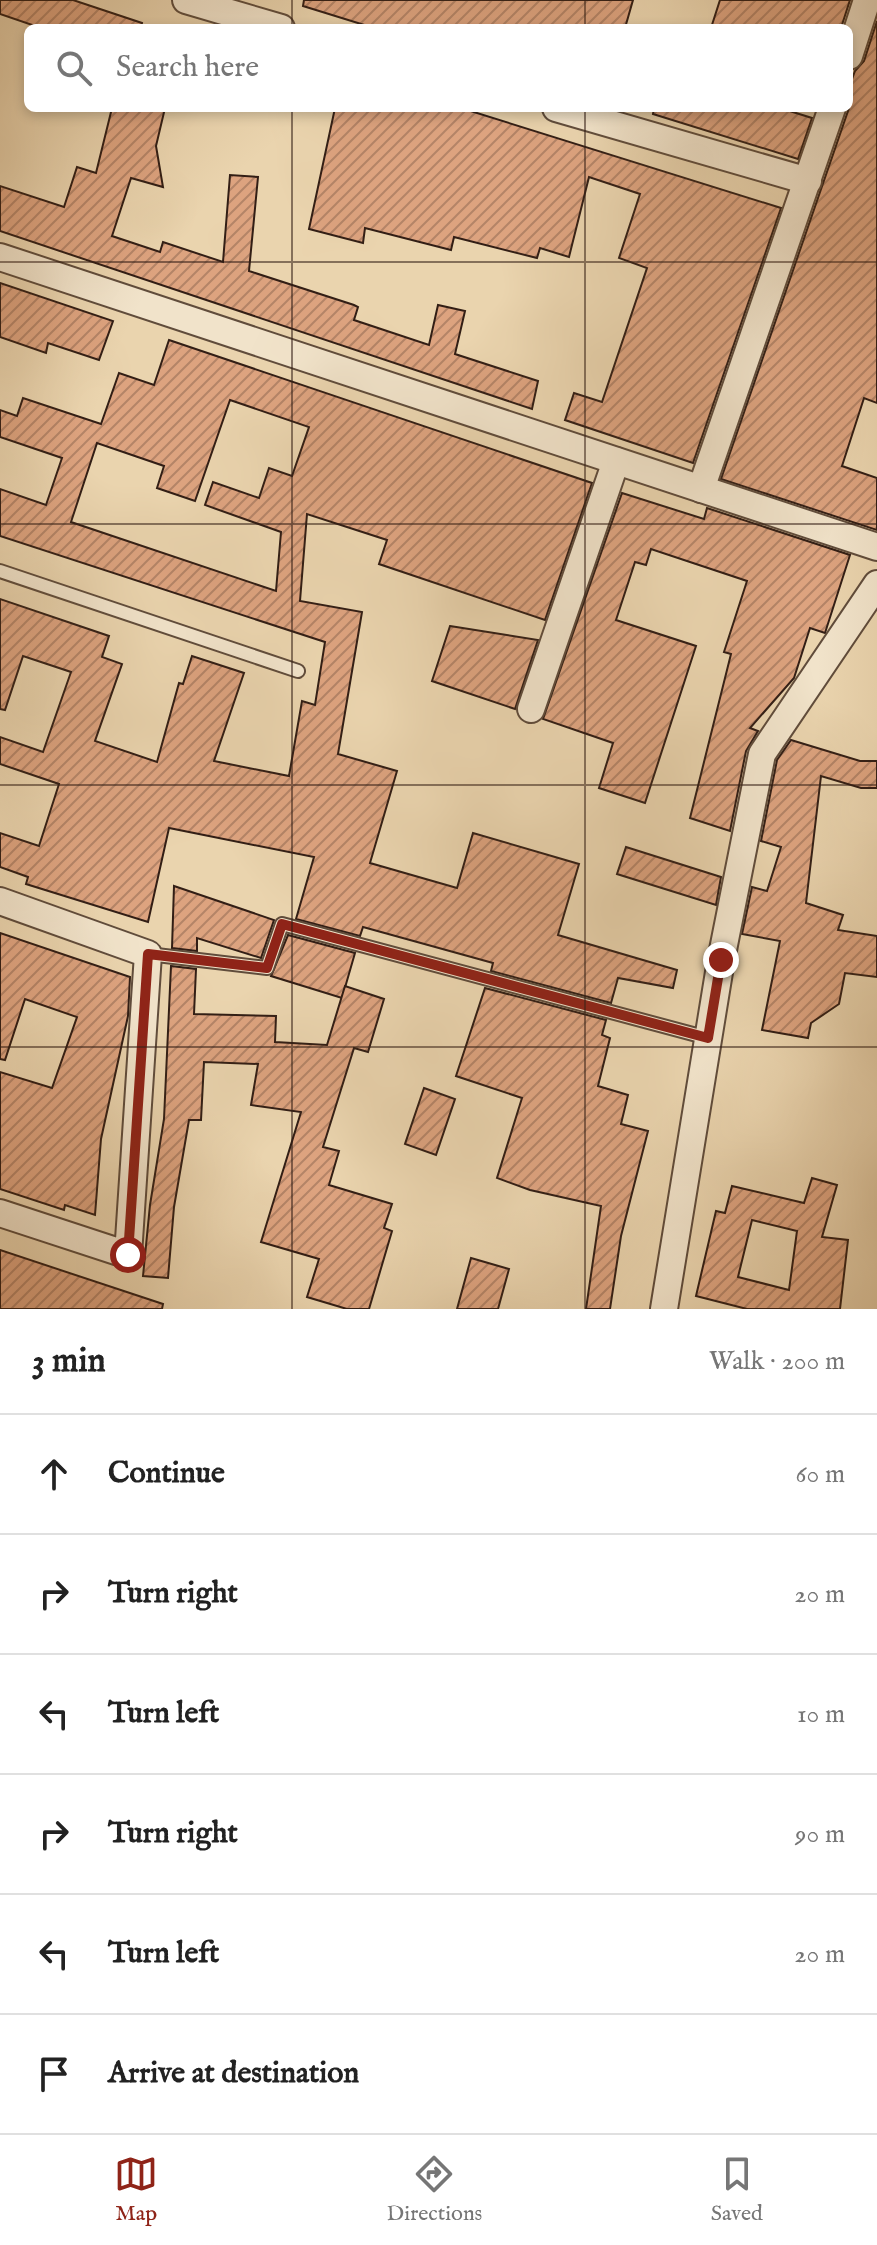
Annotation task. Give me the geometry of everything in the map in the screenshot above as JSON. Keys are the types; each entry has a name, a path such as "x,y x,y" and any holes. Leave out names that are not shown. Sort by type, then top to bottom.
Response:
{"street":[{"path":"853,44 867,0"},
{"path":"193,1 268,24"},
{"path":"570,112 808,181"},
{"path":"701,489 831,112"},
{"path":"0,257 877,547"},
{"path":"531,709 616,461"},
{"path":"664,1309 708,1038 762,754 877,584"},
{"path":"0,901 148,954 128,1255 0,1213"}],"lane":[{"path":"0,571 298,671"},
{"path":"148,954 267,968 282,924 708,1038"}],"building":[{"path":"0,0 73,0 142,23 29,24 0,14"},
{"path":"304,0 633,0 626,24 361,24 303,6"},
{"path":"720,0 850,0 842,24 712,24"},
{"path":"877,21 877,403 864,398 842,466 877,478 877,530 721,479 848,112 853,112 853,76 864,61"},
{"path":"111,112 164,112 156,146 163,187 131,178 112,236 160,252 163,242 223,262 230,175 258,177 249,271 354,305 358,307 354,320 429,345 438,305 465,311 455,354 538,381 532,409 0,231 0,186 64,207 77,167 96,173"},
{"path":"334,112 474,112 781,208 693,463 565,420 574,393 602,402 647,268 619,258 640,194 589,177 569,257 540,248 537,258 454,237 451,250 365,228 363,243 309,229"},
{"path":"793,112 812,118 798,159 653,114"},
{"path":"0,283 113,321 99,360 48,343 46,353 0,337"},
{"path":"169,340 592,483 545,620 379,564 387,540 307,514 300,601 362,612 338,754 397,771 370,863 457,888 473,833 579,864 558,935 677,970 673,988 618,978 611,1003 491,971 493,963 363,927 360,936 296,919 314,857 169,828 148,922 26,884 28,877 0,867 0,833 39,846 59,784 0,764 0,737 43,752 71,672 23,656 5,710 0,709 0,599 109,636 102,657 122,664 95,741 157,762 179,683 183,684 192,656 244,673 214,761 289,776 302,701 315,705 325,642 0,536 0,489 46,505 62,458 0,437 0,410 17,416 23,398 101,424 119,373 154,385","holes":["230,400 309,427 292,476 269,468 259,498 213,482 205,505 281,532 276,591 71,522 97,443 164,466 157,488 195,501"]},
{"path":"622,493 704,519 707,508 850,555 825,633 810,628 794,678 750,728 758,731 746,751 730,831 690,818 731,654 724,652 747,581 651,549 646,565 635,562 616,620 696,646 645,803 599,788 613,743 543,719"},
{"path":"450,626 538,640 515,709 432,681"},
{"path":"791,740 860,761 877,761 877,788 861,788 821,776 806,903 843,915 838,930 877,936 877,977 845,973 839,1004 811,1023 808,1038 762,1030 780,941 742,934 752,887 767,891 781,847 761,841 777,760"},
{"path":"626,847 721,877 716,905 617,874"},
{"path":"174,886 274,920 261,958 197,938 197,951 172,948"},
{"path":"0,933 130,977 128,1016 101,1139 95,1215 65,1205 64,1210 0,1189 0,1072 52,1088 77,1017 25,999 5,1060 0,1059"},
{"path":"288,935 355,953 342,998 271,976"},
{"path":"171,966 196,969 194,1014 276,1016 275,1042 327,1045 345,986 384,999 368,1052 354,1048 323,1147 339,1151 329,1185 392,1204 384,1228 392,1231 369,1309 347,1309 307,1297 319,1259 261,1242 301,1112 251,1105 258,1064 204,1062 201,1120 189,1120 174,1207 168,1278 143,1276 150,1205 164,1119"},
{"path":"485,988 606,1020 602,1035 610,1038 598,1086 628,1095 621,1124 648,1131 621,1236 610,1309 586,1309 601,1206 530,1190 497,1178 522,1098 456,1076"},
{"path":"424,1088 455,1099 436,1155 405,1144"},
{"path":"812,1178 837,1185 822,1237 848,1240 840,1309 747,1309 696,1296 716,1211 725,1213 732,1186 804,1203","holes":["752,1220 797,1231 789,1290 738,1277"]},
{"path":"0,1250 163,1304 162,1309 0,1309"},
{"path":"471,1258 509,1269 498,1309 457,1309"}],"route":[{"path":"128,1255 148,954 267,968 282,924 708,1038 721,960"}]}
